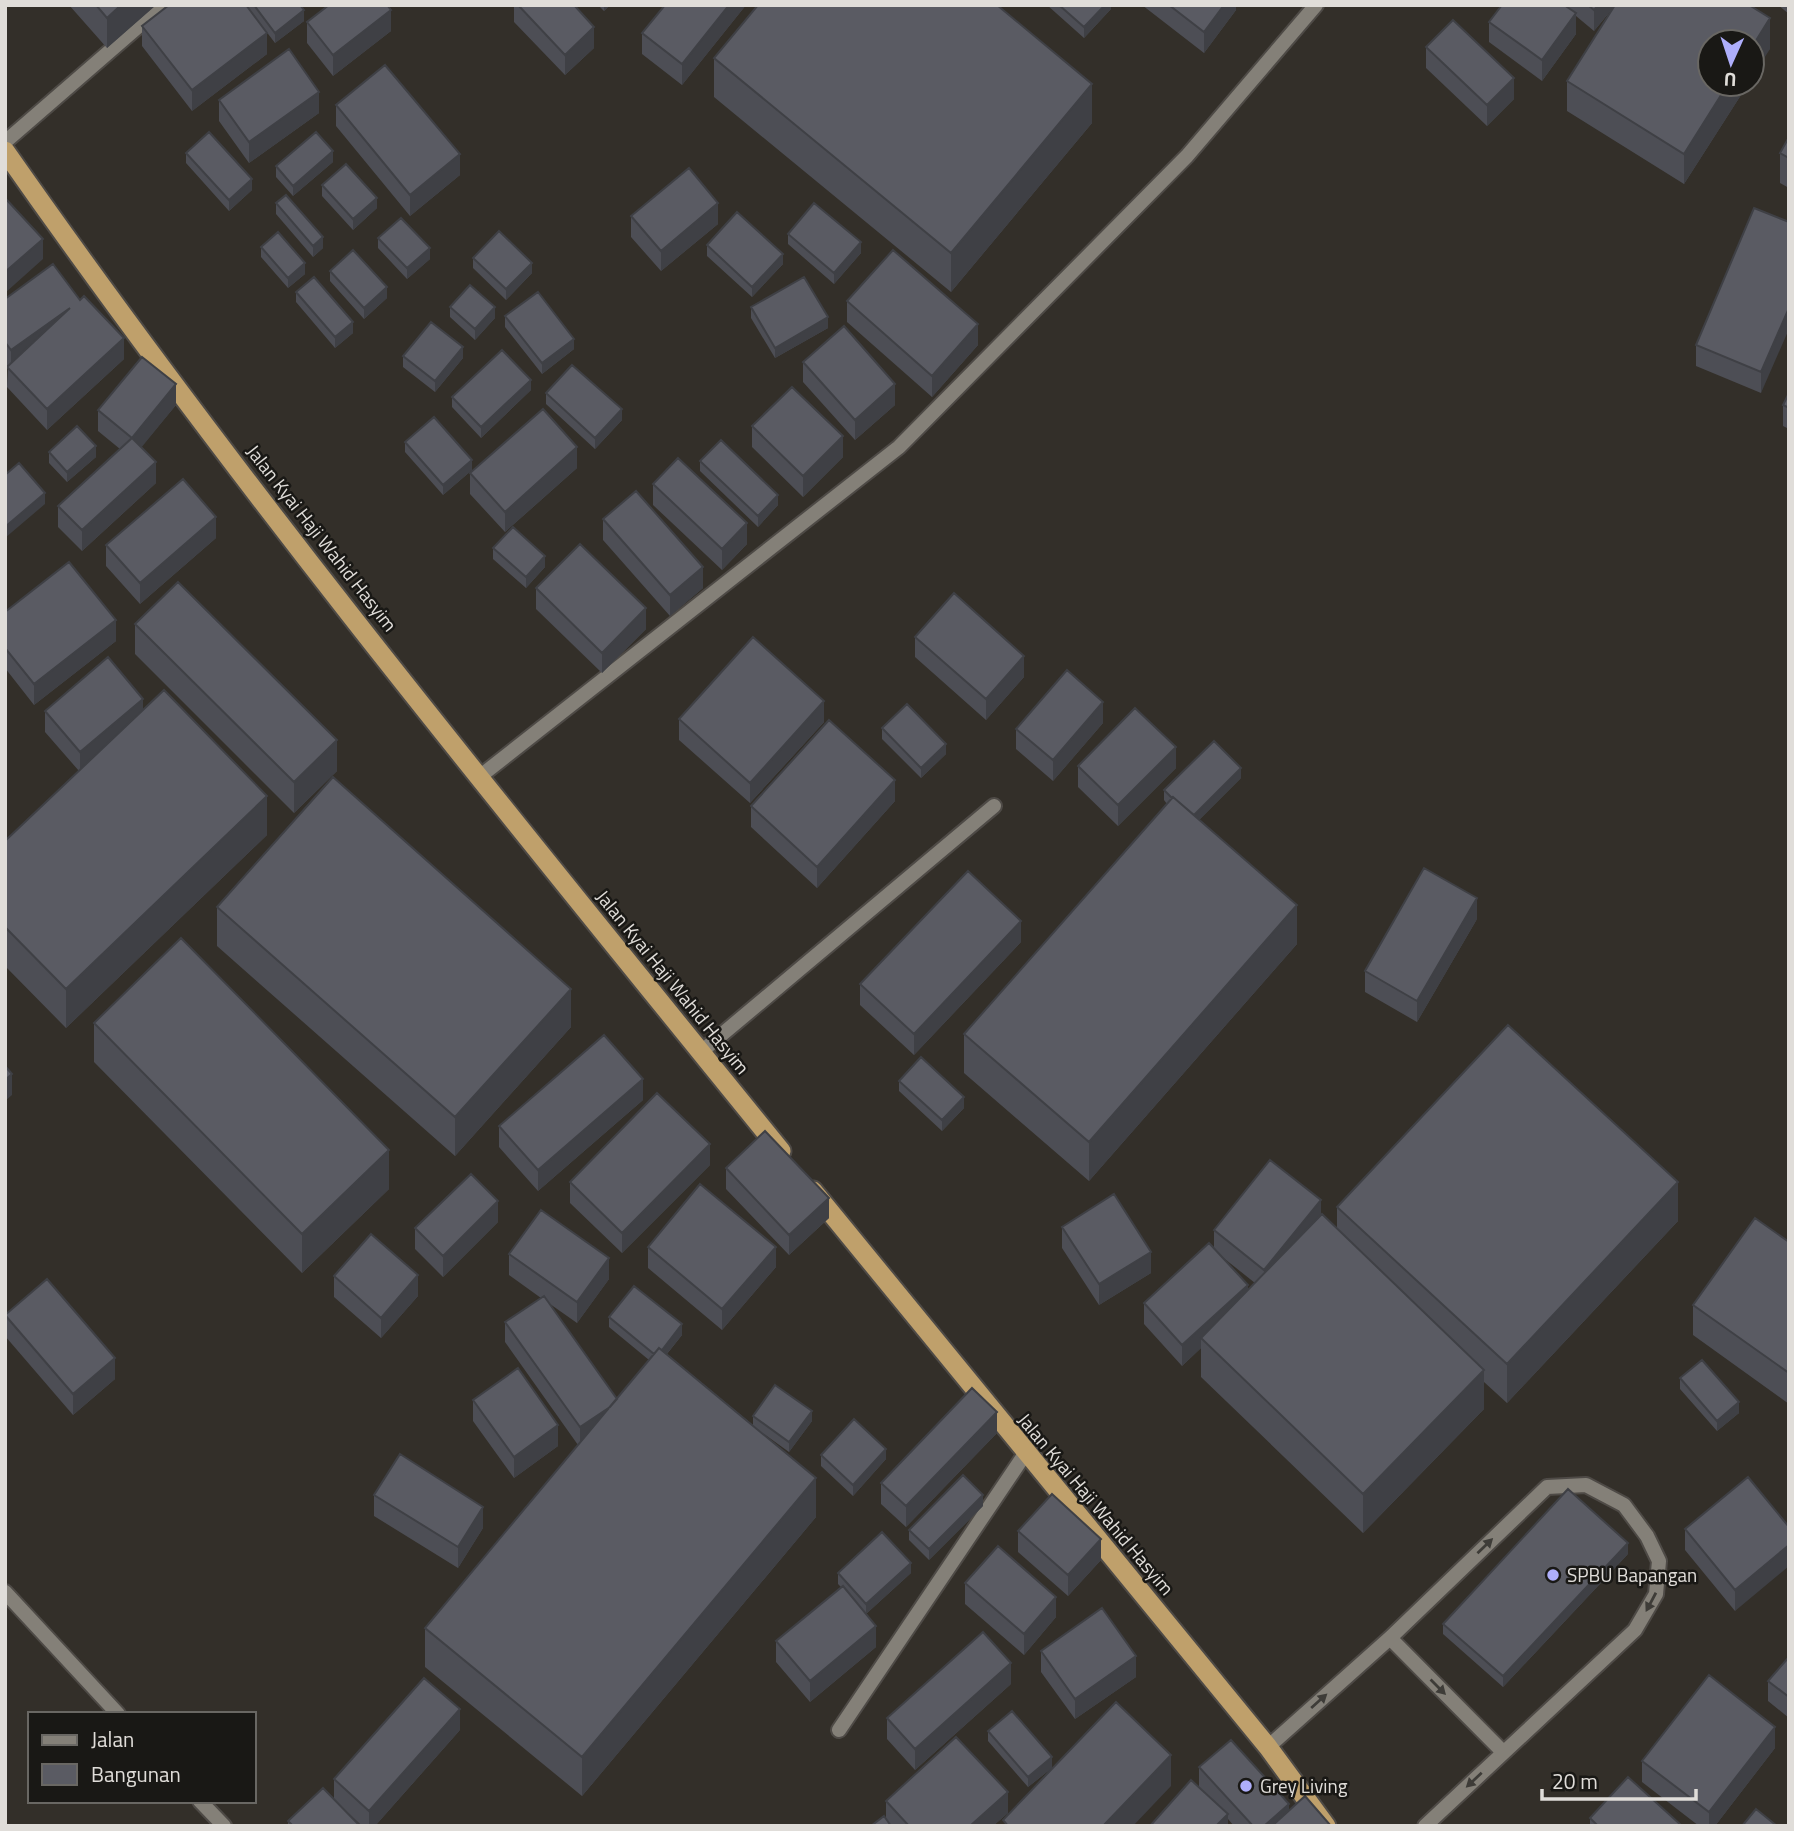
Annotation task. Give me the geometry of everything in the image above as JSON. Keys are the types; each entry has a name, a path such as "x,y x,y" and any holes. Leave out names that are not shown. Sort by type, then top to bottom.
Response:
{"highway":[{"name":"Jalan Kyai Haji Wahid Hasyim","path":"5,151 96,281 478,778 1025,1454 1268,1746 1326,1826"}],"street":[{"path":"5,142 163,5"},
{"path":"478,778 899,447 1187,156 1316,5"},
{"path":"701,1052 995,806"},
{"path":"839,1730 1025,1454"},
{"path":"1268,1746 1390,1638 1547,1487 1586,1485 1624,1506 1647,1536 1659,1561 1656,1594 1635,1630 1425,1826"},
{"path":"5,1592 116,1712"},
{"path":"1390,1638 1503,1752"},
{"path":"202,1803 224,1826"}],"building":[{"path":"96,5 121,5 107,18"},
{"path":"169,5 246,5 267,33 192,90 142,26"},
{"path":"254,5 300,5 304,10 275,33"},
{"path":"329,5 387,5 391,10 333,55 307,22"},
{"path":"518,5 574,5 594,27 565,55"},
{"path":"665,5 729,5 682,64 642,33"},
{"path":"758,5 997,5 1092,84 951,253 714,58"},
{"path":"1059,5 1105,5 1084,27"},
{"path":"1169,5 1224,5 1204,32"},
{"path":"1502,5 1564,5 1576,13 1542,60 1489,22"},
{"path":"1615,5 1749,5 1770,18 1764,28 1696,28 1696,98 1719,98 1684,154 1567,81"},
{"path":"1453,20 1514,78 1487,105 1426,47"},
{"path":"289,49 319,92 249,142 219,100"},
{"path":"385,65 460,154 410,195 336,105"},
{"path":"209,132 252,179 229,200 186,153"},
{"path":"316,132 333,151 293,186 276,166"},
{"path":"1789,137 1789,158 1780,153"},
{"path":"346,164 377,198 353,219 322,185"},
{"path":"689,168 718,203 661,251 631,216"},
{"path":"286,195 323,237 313,246 276,203"},
{"path":"5,198 43,239 5,272"},
{"path":"814,203 861,242 834,273 788,234"},
{"path":"1754,208 1789,222 1789,308 1761,372 1696,345"},
{"path":"737,212 783,254 752,287 707,245"},
{"path":"401,218 430,248 407,268 378,238"},
{"path":"499,231 532,263 506,289 473,258"},
{"path":"278,232 305,263 288,278 261,247"},
{"path":"353,250 387,287 364,308 330,271"},
{"path":"893,250 978,324 932,376 847,301"},
{"path":"53,264 80,300 84,296 124,338 47,409 7,367 70,308 11,350 5,342 5,299"},
{"path":"314,277 353,322 335,337 296,292"},
{"path":"804,277 828,317 775,348 751,307"},
{"path":"470,285 495,307 475,329 450,307"},
{"path":"538,292 574,339 542,363 505,316"},
{"path":"431,322 463,347 435,381 403,356"},
{"path":"844,326 895,384 855,420 803,362"},
{"path":"502,350 531,380 481,427 452,397"},
{"path":"142,357 176,384 132,438 98,410"},
{"path":"572,365 622,409 595,438 546,393"},
{"path":"792,387 843,436 803,476 752,426"},
{"path":"1789,393 1789,408 1783,405"},
{"path":"543,409 577,447 505,512 470,473"},
{"path":"434,417 472,460 443,485 405,442"},
{"path":"77,426 96,446 67,472 49,452"},
{"path":"132,438 156,462 82,530 58,506"},
{"path":"721,440 778,495 758,516 700,461"},
{"path":"678,458 747,523 722,549 653,484"},
{"path":"19,463 45,493 5,527 5,475"},
{"path":"183,479 216,517 140,583 106,545"},
{"path":"636,491 703,567 670,595 603,519"},
{"path":"513,527 545,556 526,577 493,548"},
{"path":"580,544 646,608 602,653 536,588"},
{"path":"69,562 116,620 34,684 5,648 5,612"},
{"path":"178,582 337,740 294,782 135,624"},
{"path":"954,593 1024,656 986,699 915,637"},
{"path":"753,637 824,701 750,783 679,719"},
{"path":"108,657 143,699 80,752 45,711"},
{"path":"1067,670 1103,702 1053,760 1016,729"},
{"path":"164,690 267,796 66,989 5,927 5,841"},
{"path":"907,704 946,744 921,768 882,728"},
{"path":"1135,708 1176,747 1118,805 1078,766"},
{"path":"829,720 895,780 817,867 751,806"},
{"path":"1214,741 1241,768 1194,815 1164,790"},
{"path":"333,777 571,989 455,1117 217,907"},
{"path":"1173,797 1297,905 1089,1142 964,1034"},
{"path":"1424,868 1477,898 1417,1001 1365,971"},
{"path":"968,871 1021,921 914,1034 860,984"},
{"path":"181,938 389,1150 302,1234 94,1023"},
{"path":"1508,1025 1678,1182 1507,1364 1337,1207"},
{"path":"604,1035 643,1079 538,1170 499,1126"},
{"path":"921,1057 964,1097 942,1120 899,1081"},
{"path":"5,1066 12,1074 5,1080"},
{"path":"657,1093 710,1144 622,1233 570,1182"},
{"path":"765,1131 829,1198 789,1235 726,1168"},
{"path":"1270,1160 1321,1200 1264,1270 1214,1230"},
{"path":"471,1174 498,1201 443,1256 415,1228"},
{"path":"700,1184 776,1247 722,1309 648,1247"},
{"path":"1114,1194 1151,1252 1099,1284 1062,1227"},
{"path":"541,1210 609,1258 577,1302 509,1254"},
{"path":"1322,1214 1484,1370 1363,1494 1201,1338"},
{"path":"1755,1218 1789,1242 1789,1373 1693,1305"},
{"path":"371,1234 418,1275 381,1318 334,1276"},
{"path":"1209,1243 1248,1285 1182,1345 1144,1303"},
{"path":"47,1279 115,1358 73,1394 5,1315"},
{"path":"634,1286 682,1324 662,1350 659,1348 654,1354 609,1317"},
{"path":"544,1296 617,1399 610,1407 580,1427 505,1322"},
{"path":"659,1348 816,1478 582,1757 425,1628"},
{"path":"1702,1360 1739,1402 1717,1421 1680,1378"},
{"path":"518,1368 558,1425 514,1457 473,1400"},
{"path":"775,1385 812,1411 789,1442 753,1416"},
{"path":"972,1388 997,1412 906,1506 881,1483"},
{"path":"854,1419 886,1449 853,1485 821,1455"},
{"path":"400,1454 483,1507 458,1547 374,1495"},
{"path":"963,1475 983,1495 929,1549 909,1530"},
{"path":"1748,1477 1789,1527 1789,1545 1735,1590 1685,1529"},
{"name":"SPBU Bapangan","path":"1568,1489 1628,1543 1503,1676 1443,1624"},
{"path":"1052,1494 1101,1539 1068,1575 1018,1531"},
{"path":"882,1532 911,1563 866,1604 838,1573"},
{"path":"998,1546 1056,1597 1024,1634 965,1583"},
{"path":"843,1586 876,1626 810,1681 776,1641"},
{"path":"1102,1608 1136,1656 1075,1699 1041,1651"},
{"path":"983,1632 1011,1663 915,1749 887,1718"},
{"path":"1789,1657 1789,1697 1768,1681"},
{"path":"1709,1675 1775,1727 1709,1812 1642,1761"},
{"path":"424,1678 460,1709 369,1811 334,1779"},
{"path":"1116,1702 1171,1755 1103,1826 1008,1826 1003,1820"},
{"path":"1012,1711 1052,1757 1028,1777 988,1731"},
{"path":"956,1737 1008,1792 970,1826 909,1826 886,1801"},
{"path":"1231,1740 1289,1804 1264,1826 1253,1826 1199,1767"},
{"path":"1628,1777 1682,1826 1598,1826 1590,1818"},
{"path":"1191,1780 1228,1814 1216,1826 1150,1826"},
{"path":"323,1788 360,1826 293,1826 288,1821"},
{"path":"1305,1796 1331,1826 1272,1826"},
{"path":"1756,1809 1777,1826 1742,1826"},
{"path":"884,1816 891,1826 871,1826"}],"place":[{"name":"SPBU Bapangan","path":"1553,1575"},
{"name":"Grey Living","path":"1246,1786"}]}
